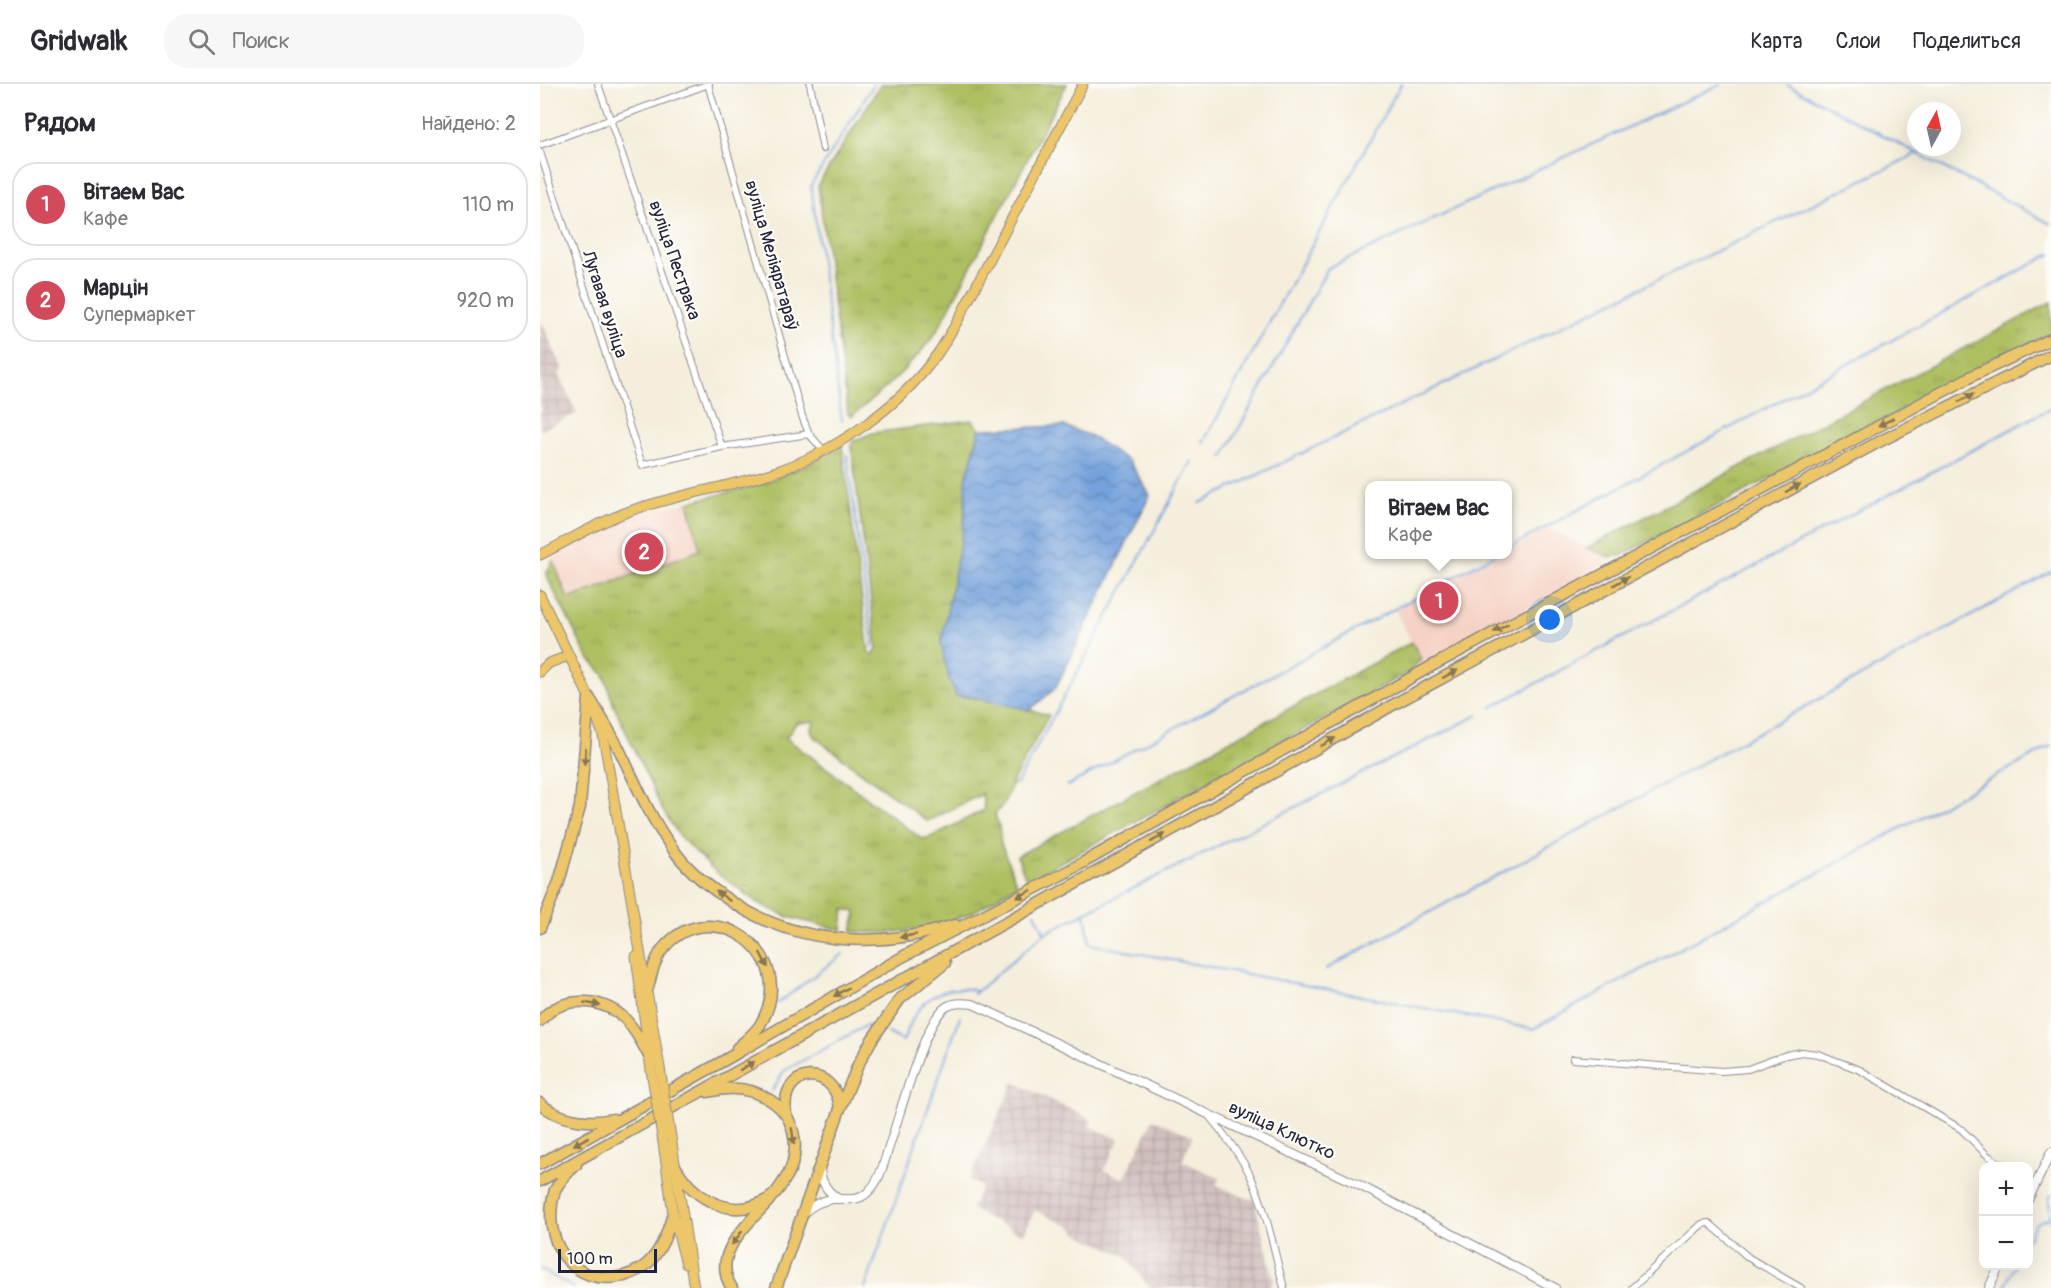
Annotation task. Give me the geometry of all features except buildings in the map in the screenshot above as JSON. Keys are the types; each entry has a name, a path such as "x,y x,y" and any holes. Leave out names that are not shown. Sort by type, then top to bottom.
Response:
{"highway":[{"path":"540,1164 904,956 1101,853 1497,630 1974,375 2051,339"},
{"path":"540,1181 974,941 1398,702 1873,445 2051,355"},
{"path":"589,697 618,747 648,812 674,850 709,886 742,910 776,925 810,935 851,940 899,938 985,915"},
{"path":"540,928 559,882 580,807 589,697"},
{"path":"648,988 660,954 670,941 690,928 700,926 720,928 743,937 758,949 768,966 770,976 770,995 765,1013 756,1030 725,1060"},
{"path":"777,1288 840,1109 858,1065 871,1041 900,999 974,941"},
{"path":"540,1021 557,1005 573,1002 598,1004 610,1009 629,1024 650,1058"},
{"path":"732,1288 725,1273 724,1264 729,1250 772,1197 790,1172 794,1161 794,1131 784,1104 788,1088 793,1082 807,1076 824,1079 831,1085 839,1099 840,1109"},
{"path":"696,1094 738,1088 764,1096 786,1114"},
{"path":"540,1102 556,1114 566,1118 599,1122 622,1118"},
{"path":"591,1152 563,1177 555,1190 548,1213 547,1225 552,1246 561,1260 573,1271 581,1276 601,1280 634,1273 651,1260 658,1251 666,1237 673,1214"},
{"path":"675,1166 683,1181 691,1189 701,1197 723,1207 744,1208 772,1197"}],"main road":[{"path":"540,555 608,519 633,510 772,473 824,451 876,416 922,374 939,353 1083,84"},
{"path":"540,595 589,697 603,735 648,988 656,1069 667,1140 673,1214 693,1288"},
{"path":"540,672 549,663 568,656"},
{"path":"633,912 638,982 650,1058 656,1069"},
{"path":"667,1140 675,1166 693,1288"}],"street":[{"name":"вуліца Пестрака","path":"598,84 722,447"},
{"path":"540,145 708,84"},
{"name":"вуліца Меліяратараў","path":"708,84 809,434"},
{"path":"810,84 823,148"},
{"name":"Лугавая вуліца","path":"540,152 642,465 722,447"},
{"path":"722,447 809,434 824,451"},
{"name":"вуліца Клютко","path":"804,1212 822,1201 839,1198 850,1200 860,1198 867,1193 882,1169 926,1040 937,1016 953,1004 973,1004 1357,1184 1555,1288"},
{"path":"1573,1059 1722,1071 1748,1069 1786,1055 1802,1052 1818,1054 1860,1070 1961,1129 1997,1162"},
{"path":"1206,1113 1243,1161 1252,1178 1263,1209 1284,1288"},
{"path":"2033,1179 2051,1152"},
{"path":"819,1165 825,1186 839,1198"},
{"path":"1632,1288 1702,1224 1709,1223 1749,1258 1801,1288"},
{"path":"1989,1288 1997,1270"}],"shaded area":[{"path":"540,318 563,370 558,373 577,413 540,431"},
{"path":"688,502 701,550 567,599 553,560 558,552 632,515"},
{"path":"1549,529 1612,560 1424,666 1395,610 1491,559 1512,559 1512,548"},
{"path":"1014,1082 1092,1120 1089,1126 1119,1139 1104,1170 1124,1179 1153,1119 1193,1136 1182,1161 1219,1178 1216,1185 1246,1198 1254,1199 1274,1280 1270,1288 1150,1288 1125,1256 1076,1233 1075,1229 1035,1210 1023,1235 971,1209 982,1186 969,1180"}],"green space":[{"path":"881,84 1067,84 937,331 898,376 852,416 848,414 818,185"},
{"path":"2051,302 2051,333 1620,556 1610,557 1587,548"},
{"path":"972,420 980,429 966,479 956,696 999,702 1049,715 1015,777 1004,804 995,814 1001,844 1017,885 957,919 918,929 879,933 852,932 856,912 844,909 842,930 788,917 760,904 716,872 680,837 663,811 614,706 604,675 587,656 548,579 547,572 553,560 568,599 700,550 688,502 761,484 811,463 842,445 869,654 873,655 877,649 851,444 873,433","holes":["815,721 811,728 813,736 927,821 982,794 984,810 931,837 922,839 786,738 796,723"]},
{"path":"1412,642 1421,659 1411,671 1027,881 1017,856"}],"water":[{"path":"1064,426 1091,436 1130,462 1150,495 1055,689 1029,710 974,697 956,696 949,679 941,644 965,518 966,479 980,429"}],"waterway":[{"path":"842,421 811,185 874,84"},
{"path":"1203,443 1401,84"},
{"path":"1223,457 1328,268 1721,84"},
{"path":"1786,84 2051,224"},
{"path":"1200,503 1912,156"},
{"path":"1512,546 2051,254"},
{"path":"1492,707 2051,408"},
{"path":"847,455 873,647"},
{"path":"1016,785 1192,461"},
{"path":"1067,786 1487,559"},
{"path":"1326,969 2051,572"},
{"path":"974,994 1045,933 1478,715"},
{"path":"1085,914 1090,944 1533,1029 2051,746"},
{"path":"1035,913 1044,932"},
{"path":"778,1003 843,954"},
{"path":"888,1033 903,1041 920,1007 942,992 959,989 976,991"},
{"path":"865,1288 960,1017"},
{"path":"772,1091 784,1071 867,1025 874,1026"},
{"path":"2051,1195 2049,1200 2051,1222"},
{"path":"2033,1229 2036,1223 2051,1217"},
{"path":"540,1269 574,1288"},
{"path":"2004,1288 2013,1270"}],"place":[{"name":"Марцін","path":"644,552"},
{"name":"Вітаем Вас","path":"1439,601"}]}
